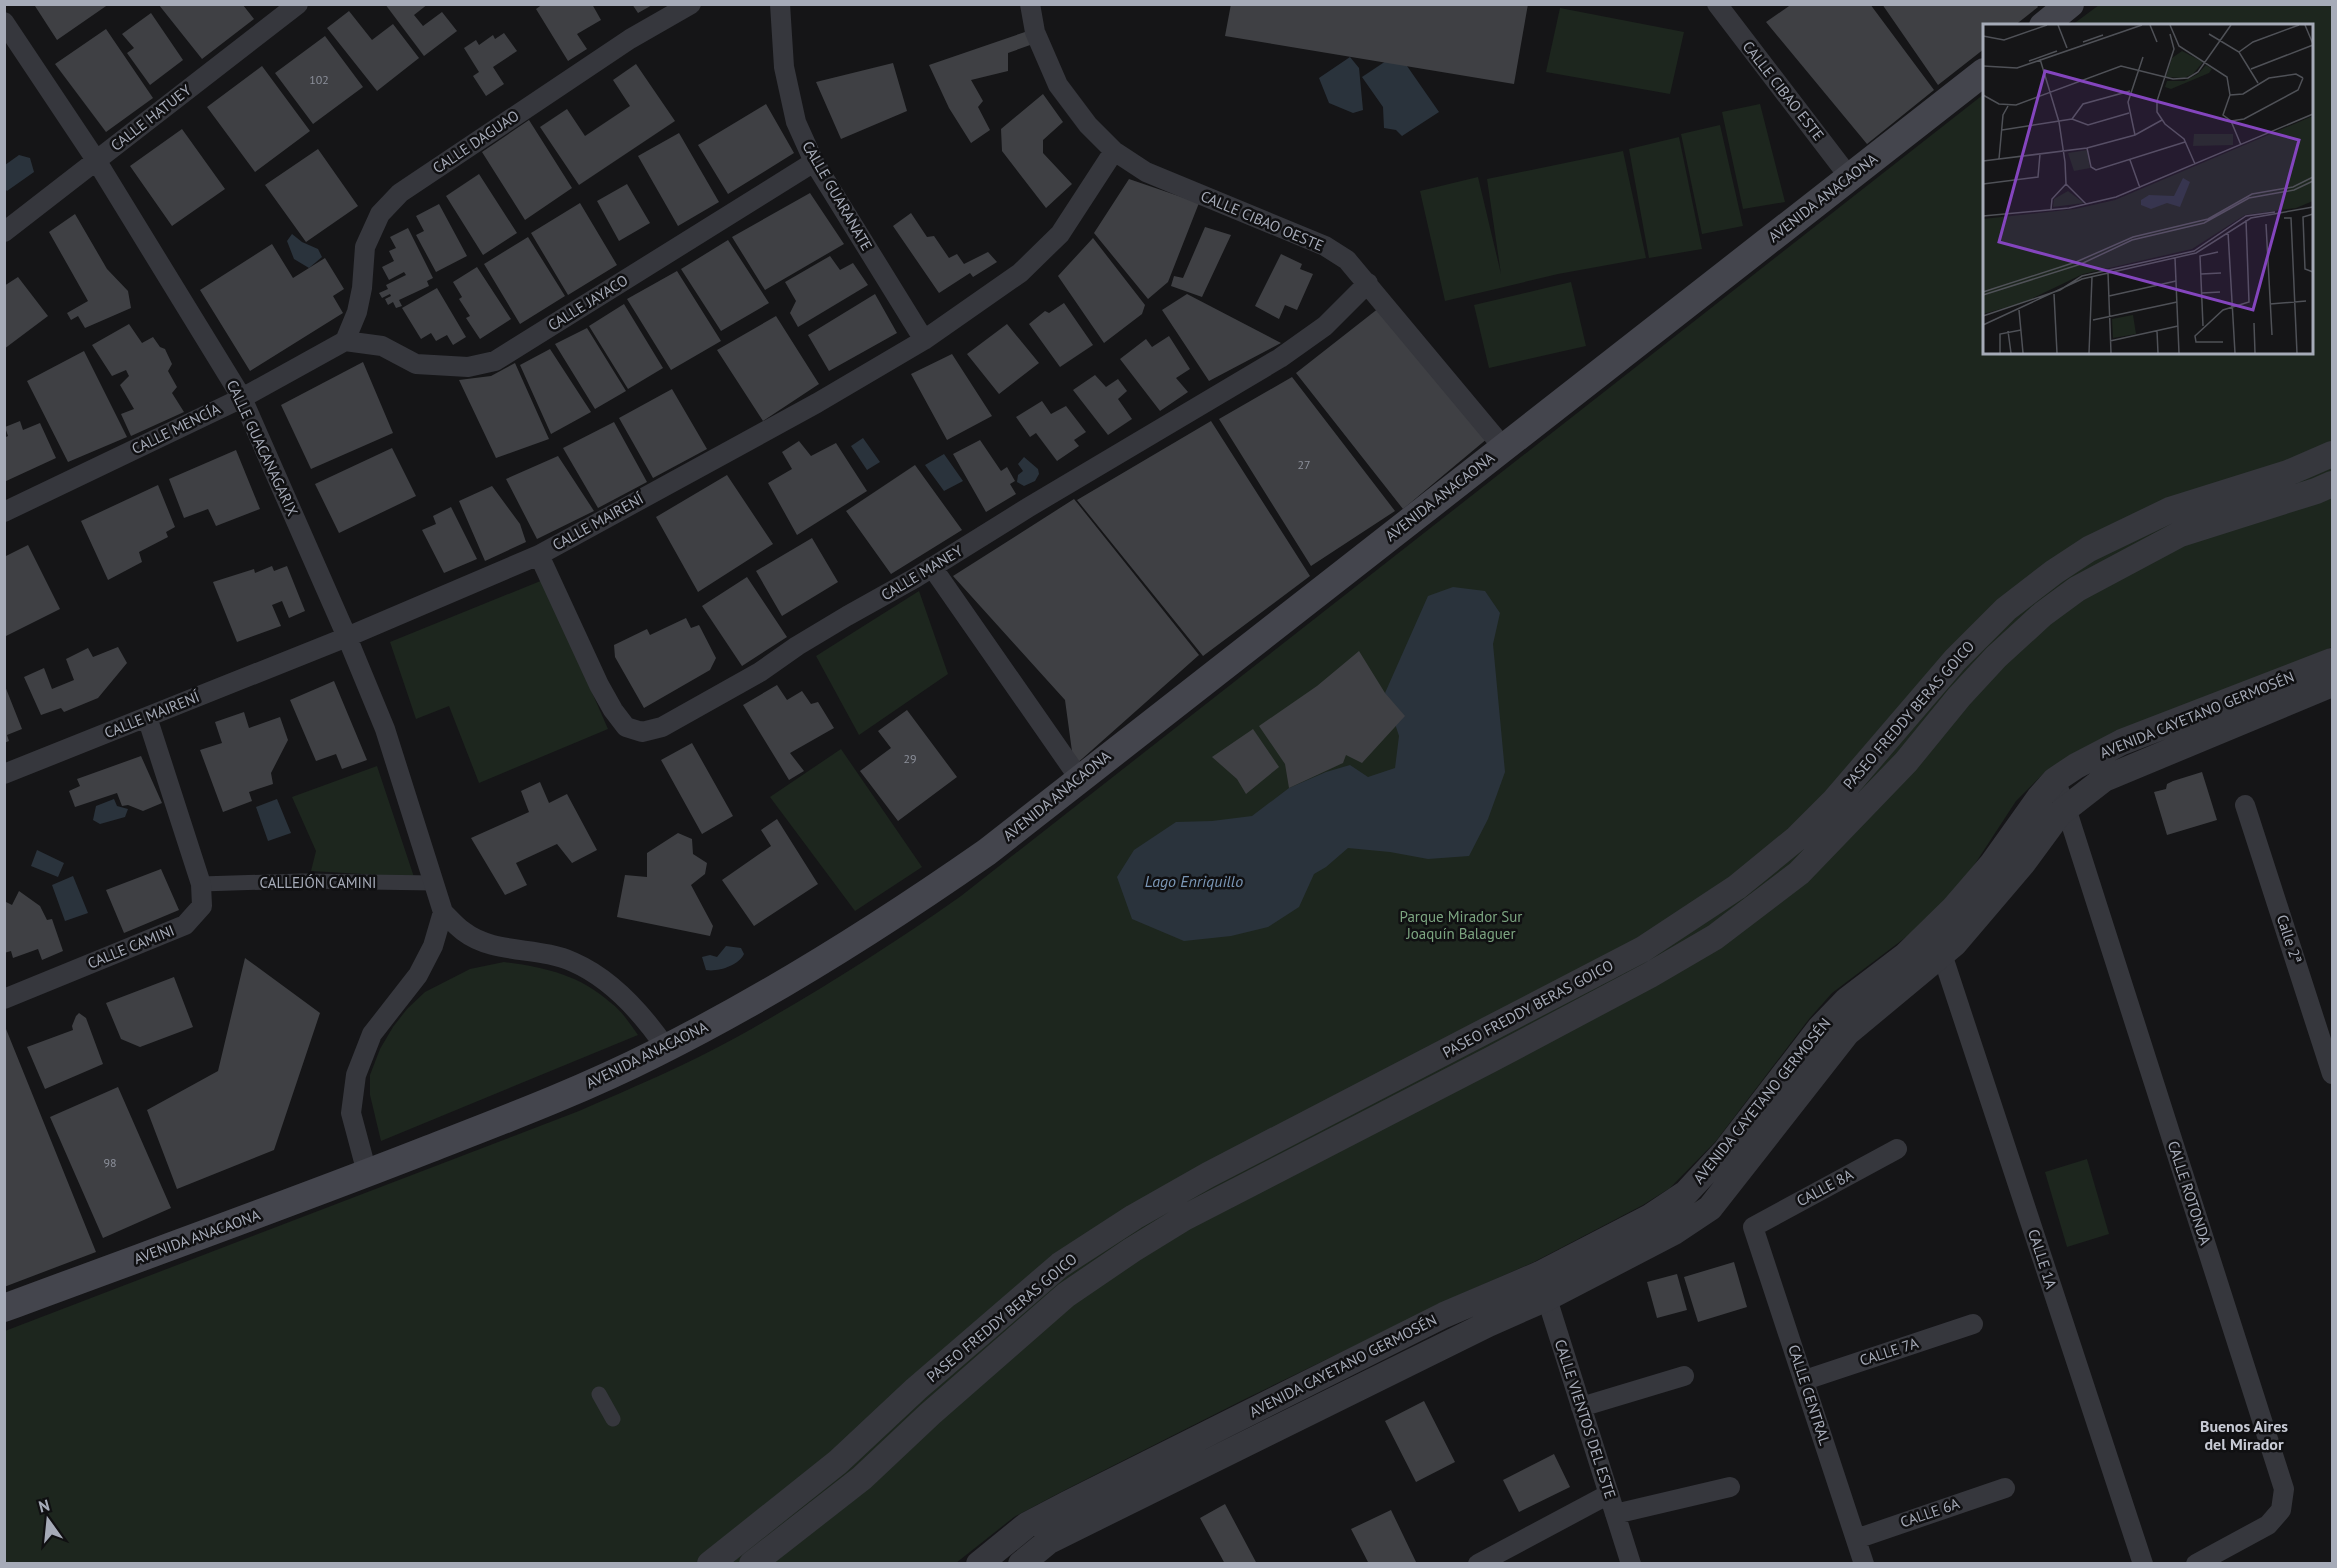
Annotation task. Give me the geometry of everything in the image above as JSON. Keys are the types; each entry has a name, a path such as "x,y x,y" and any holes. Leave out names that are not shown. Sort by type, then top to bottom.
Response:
{"main road":[{"path":"2045,24 2070,4"},
{"name":"AVENIDA ANACAONA","path":"4,1308 367,1173 522,1112 666,1048 783,985 899,913 987,852 1983,73"}],"street":[{"name":"CALLE HATUEY","path":"4,232 298,4"},
{"name":"CALLE DAGUAO","path":"345,341 357,312 362,288 365,247 380,214 400,193 630,39 691,4"},
{"name":"CALLE GUARANATE","path":"780,4 784,67 796,122 814,162 924,340"},
{"name":"CALLE CIBAO OESTE","path":"1030,4 1035,32 1058,85 1089,125 1114,151 1146,172 1324,246 1347,260 1503,447"},
{"name":"CALLE CIBAO ESTE","path":"1717,4 1850,178"},
{"name":"CALLE GUACANAGARIX","path":"4,22 96,160 242,398 385,729 443,912 463,932 490,945 533,951 572,961 600,977 630,1002 666,1048"},
{"name":"CALLE MAIRENÍ","path":"4,774 347,637 538,555 817,403 924,340 1020,273 1060,234 1114,151"},
{"name":"CALLE JAYACO","path":"345,341 382,346 416,364 468,367 495,361 814,162"},
{"name":"CALLE MANEY","path":"538,555 613,710 626,727 642,732 662,728 760,672 846,616 932,567 1280,358 1324,326 1368,283"},
{"name":"CALLE MENCÍA","path":"4,512 242,398 345,341"},
{"name":"PASEO FREDDY BERAS GOICO","path":"710,1563 838,1462 933,1374 1060,1265 1134,1217 1208,1174 1643,949 1737,886 1797,838 1834,801 1955,660 2006,609 2054,572 2089,549 2170,510 2288,473 2332,454"},
{"name":"PASEO FREDDY BERAS GOICO","path":"752,1563 862,1478 930,1414 1066,1295 1132,1250 1184,1218 1492,1059 1650,975 1715,937 1799,873 1906,762 1959,697 1996,657 2043,614 2077,589 2180,534 2332,484"},
{"path":"932,567 1079,778"},
{"name":"AVENIDA CAYETANO GERMOSÉN","path":"1021,1563 1049,1541 1488,1324 1686,1193 1726,1149 1820,1028 1847,1000 1906,955 1954,909 1992,864 2039,798 2055,780 2076,766 2122,742 2332,661"},
{"name":"AVENIDA CAYETANO GERMOSÉN","path":"992,1559 1027,1525 1444,1315 1544,1286 1674,1232 1710,1208 1847,1033 1942,954 1979,916 2066,808 2104,779 2332,684"},
{"name":"CALLE CAMINI","path":"4,999 185,925 202,906 201,884 147,717"},
{"name":"CALLE ROTONDA","path":"2055,780 2066,808 2284,1489 2281,1510 2268,1525 2196,1563"},
{"name":"Calle 2ª","path":"2245,805 2332,1074"},
{"name":"CALLEJÓN CAMINI","path":"201,884 302,881 434,883"},
{"path":"367,1173 351,1113 356,1075 372,1034 418,975 433,946 443,912"},
{"name":"CALLE 1A","path":"1942,954 2143,1563"},
{"name":"CALLE 8A","path":"1753,1227 1897,1149"},
{"name":"CALLE CENTRAL","path":"1753,1227 1864,1563"},
{"name":"CALLE VIENTOS DEL ESTE","path":"1544,1286 1630,1563"},
{"name":"CALLE 7A","path":"1804,1380 1973,1324"},
{"path":"1581,1407 1684,1376"},
{"path":"599,1395 613,1419"},
{"path":"1615,1514 1730,1487"},
{"name":"CALLE 6A","path":"1856,1539 2005,1488"},
{"path":"1478,1563 1609,1494"}],"green space":[{"name":"Parque Mirador Sur Joaquín Balaguer","path":"2099,5 2332,5 2332,647 2069,757 2047,770 2016,801 1969,873 1922,925 1832,993 1809,1019 1716,1141 1670,1188 1643,1205 1534,1262 1457,1296 1245,1399 1061,1492 1014,1517 956,1563 5,1564 5,1331 579,1111 718,1047 851,970 961,896 1983,95 1983,354 2313,354 2313,24 2073,24"},
{"path":"1560,8 1684,32 1670,94 1546,72"},
{"path":"1760,104 1785,202 1743,209 1722,112"},
{"path":"1720,125 1743,226 1702,234 1681,134"},
{"path":"1679,137 1702,249 1649,258 1629,149"},
{"path":"1623,151 1646,258 1558,274 1445,301 1420,191 1478,177 1501,274 1487,179"},
{"path":"1571,282 1586,346 1489,368 1474,305"},
{"path":"543,580 608,729 479,783 449,706 416,719 390,642"},
{"path":"919,591 948,674 859,735 816,656"},
{"path":"841,749 922,867 855,911 770,797"},
{"path":"377,766 414,877 311,871 316,851 292,797"},
{"path":"504,962 547,970 587,985 619,1010 638,1035 381,1141 370,1095 370,1075 380,1049 393,1027 407,1009 425,992 470,969"},
{"path":"2087,1159 2109,1234 2067,1247 2045,1172"}],"water":[{"path":"1398,53 1439,112 1402,136 1396,130 1384,128 1383,107 1362,77"},
{"path":"1350,57 1359,68 1363,110 1353,113 1329,103 1319,78"},
{"path":"19,155 30,158 34,172 7,191 5,189 5,165"},
{"path":"292,234 302,242 318,249 322,257 309,268 294,259 287,241"},
{"path":"863,438 880,462 867,470 851,446"},
{"path":"944,454 963,481 944,491 925,465"},
{"path":"1024,457 1038,469 1039,474 1035,481 1024,486 1017,482 1018,475 1023,471 1018,464"},
{"name":"Lago Enriquillo","path":"1453,587 1485,591 1500,613 1493,644 1505,772 1488,819 1469,856 1428,859 1348,848 1314,874 1299,907 1268,927 1231,936 1184,941 1132,919 1117,877 1134,850 1176,822 1212,821 1252,816 1289,788 1326,772 1350,765 1368,777 1395,768 1399,736 1385,693 1428,596"},
{"path":"114,799 117,806 128,809 125,817 100,824 93,820 96,806"},
{"path":"277,799 291,833 268,841 256,807"},
{"path":"37,850 64,863 58,877 31,866"},
{"path":"73,876 88,913 65,921 52,885"},
{"path":"726,946 741,948 744,954 737,962 727,967 706,970 702,957 710,955 717,957"}],"building":[{"path":"37,4 109,4 57,40 35,6"},
{"path":"385,4 428,4 414,15 423,26 442,12 457,31 424,56"},
{"path":"543,4 592,4 601,20 577,34 587,49 568,61 536,9"},
{"path":"632,4 654,4 638,13"},
{"path":"1231,4 1528,4 1514,84 1225,36"},
{"path":"1792,4 1870,4 1934,90 1867,144 1766,22"},
{"path":"1882,4 2036,4 2038,7 2017,24 1983,24 1983,50 1938,85"},
{"path":"159,5 243,5 254,19 202,59"},
{"path":"349,11 372,40 393,24 419,58 377,91 327,28"},
{"path":"151,13 183,60 150,85 127,53 134,48 122,34"},
{"path":"106,29 153,98 106,132 55,64"},
{"path":"1025,32 1033,44 1008,53 1008,71 971,80 983,101 978,107 990,130 971,143 949,108 929,65"},
{"path":"504,33 517,51 493,67 504,84 486,96 473,76 479,72 464,48 476,40 479,45 493,35 495,39"},
{"path":"325,36 363,87 313,124 275,73"},
{"path":"893,63 907,111 841,139 816,82"},
{"path":"636,64 675,121 579,185 540,127 567,109 585,136 630,106 613,80"},
{"path":"262,66 310,131 255,172 207,107"},
{"path":"1043,94 1063,122 1043,140 1043,153 1072,184 1046,208 1002,151 1001,129"},
{"path":"766,104 794,153 728,194 698,145"},
{"path":"529,120 572,188 525,220 482,152"},
{"path":"182,129 225,189 172,226 130,166"},
{"path":"679,133 719,202 678,226 638,156"},
{"path":"318,149 358,206 306,242 265,185"},
{"path":"479,174 517,233 483,255 446,196"},
{"path":"1129,179 1199,203 1168,282 1148,299 1094,233"},
{"path":"627,184 650,223 619,241 597,201"},
{"path":"810,193 844,244 765,290 732,237"},
{"path":"580,203 617,265 568,295 531,233"},
{"path":"439,204 467,256 436,272 416,235 424,231 416,216"},
{"path":"911,213 927,237 934,236 949,258 957,254 964,264 988,252 997,262 973,277 970,273 939,293 893,226"},
{"path":"75,214 107,269 128,291 131,308 85,328 78,316 71,320 67,313 88,301 49,232"},
{"path":"1205,227 1231,235 1202,297 1171,286 1174,276 1183,278"},
{"path":"408,228 433,278 427,281 429,286 399,300 402,306 396,308 393,302 388,305 385,299 391,296 390,294 382,298 379,293 388,289 386,285 406,275 404,272 389,280 382,267 394,261 389,251 396,248 390,237"},
{"path":"528,237 565,296 520,324 484,264"},
{"path":"1093,238 1145,305 1142,314 1104,343 1058,276"},
{"path":"728,240 769,303 721,331 681,269"},
{"path":"272,244 293,278 325,258 344,289 333,296 343,313 250,371 200,290"},
{"path":"1281,254 1302,264 1300,269 1313,274 1297,310 1285,305 1279,319 1255,306"},
{"path":"830,256 840,270 853,263 868,285 798,327 790,313 796,301 785,282"},
{"path":"477,267 511,319 480,339 466,318 470,316 459,299 462,297 453,282"},
{"path":"677,271 721,341 671,370 627,299"},
{"path":"18,277 48,316 4,349 4,286"},
{"path":"437,288 466,337 453,345 447,335 436,341 431,333 421,339 402,308"},
{"path":"875,294 897,333 829,371 808,335"},
{"path":"1187,294 1281,343 1209,381 1162,310"},
{"path":"1064,303 1093,345 1060,367 1029,324 1045,311 1049,313"},
{"path":"624,304 663,368 628,389 589,326"},
{"path":"1384,304 1488,438 1403,509 1296,373"},
{"path":"776,316 819,384 763,421 717,350"},
{"path":"129,324 142,343 153,337 160,347 165,349 172,364 168,371 177,387 172,393 184,412 131,436 121,414 134,409 120,385 129,376 126,370 112,376 92,345"},
{"path":"1007,324 1039,363 999,394 967,354"},
{"path":"587,328 626,391 595,409 555,344"},
{"path":"1169,336 1190,369 1176,378 1188,392 1160,411 1120,359 1146,339 1152,347"},
{"path":"550,349 591,412 551,434 520,365"},
{"path":"84,351 127,437 68,462 27,381"},
{"path":"952,354 992,416 947,440 911,374"},
{"path":"363,362 393,433 311,469 281,405"},
{"path":"515,363 549,439 496,458 459,380 491,376"},
{"path":"1095,375 1106,387 1118,379 1127,391 1118,399 1132,419 1108,435 1073,390"},
{"path":"1292,377 1395,511 1311,566 1219,419"},
{"path":"672,389 707,449 653,478 619,418"},
{"path":"1042,401 1051,414 1066,406 1086,432 1074,440 1079,446 1057,461 1036,433 1030,437 1016,417"},
{"path":"20,421 23,430 40,423 56,458 4,482 4,438 8,436 5,427"},
{"path":"1211,421 1310,576 1203,656 1077,500"},
{"path":"614,422 647,482 598,508 563,448"},
{"path":"980,440 1001,471 1007,467 1015,481 1010,484 1016,494 986,512 953,454"},
{"path":"799,441 811,456 836,443 867,491 797,535 768,483 792,469 782,452"},
{"path":"392,448 416,496 339,533 315,484"},
{"path":"236,450 260,509 216,526 208,509 184,518 169,479"},
{"path":"558,456 594,511 537,539 506,479"},
{"path":"915,465 962,530 891,574 846,511"},
{"path":"727,475 773,544 698,592 656,517"},
{"path":"158,485 175,527 166,532 168,537 139,552 142,562 108,580 81,521"},
{"path":"492,486 520,524 526,542 485,561 459,501"},
{"path":"1074,499 1199,655 1074,766 1065,700 953,576"},
{"path":"451,507 477,559 444,573 422,530 436,524 433,516"},
{"path":"812,538 838,582 782,616 756,571"},
{"path":"28,545 60,609 6,636 4,557"},
{"path":"272,566 274,571 287,566 305,611 289,618 282,601 272,605 281,626 237,642 213,582 254,569 255,573"},
{"path":"747,577 787,637 742,666 702,606"},
{"path":"686,618 691,628 699,625 716,658 710,670 644,708 615,657 614,645 647,629 650,635"},
{"path":"118,647 127,663 98,698 64,712 61,708 41,715 24,677 44,668 52,689 74,680 66,659 88,648 93,657"},
{"path":"1359,651 1385,693 1405,716 1362,763 1346,755 1343,763 1289,788 1285,764 1259,726 1317,686"},
{"path":"334,681 367,760 342,769 336,754 316,761 290,700"},
{"path":"777,685 787,700 802,691 811,704 818,702 834,728 790,753 804,771 789,780 743,705"},
{"path":"5,686 22,729 7,735 9,741 4,743"},
{"path":"907,710 957,777 898,821 860,771 891,748 878,731"},
{"path":"244,712 249,728 280,717 288,740 271,773 273,784 249,792 252,801 223,812 200,750 222,743 215,722"},
{"path":"1253,729 1279,767 1246,794 1237,779 1212,757"},
{"path":"692,743 733,816 702,834 661,760"},
{"path":"141,756 162,803 143,811 128,805 122,806 117,793 75,807 69,791 80,786 77,779"},
{"path":"2202,772 2217,820 2167,835 2154,792 2166,789 2167,784 2173,781"},
{"path":"540,782 549,803 567,794 597,850 572,863 557,844 516,863 527,885 505,895 471,838 529,812 521,791"},
{"path":"777,819 818,884 754,926 722,880 771,846 761,830"},
{"path":"678,833 692,839 693,854 707,863 705,874 691,885 713,926 710,936 617,917 625,875 647,877 647,853"},
{"path":"161,869 179,910 124,933 106,890"},
{"path":"19,891 40,906 47,920 52,919 63,951 42,960 38,949 13,958 11,951 4,953 4,901 12,905"},
{"path":"245,958 320,1013 274,1150 177,1189 147,1110 218,1071"},
{"path":"174,977 193,1027 140,1047 121,1039 106,1003"},
{"path":"79,1013 86,1018 103,1064 45,1089 27,1047 73,1030 72,1026"},
{"path":"4,1024 96,1252 4,1287"},
{"path":"118,1087 171,1208 103,1238 50,1117"},
{"path":"1734,1262 1747,1307 1698,1322 1684,1277"},
{"path":"1677,1274 1687,1310 1657,1318 1647,1282"},
{"path":"1424,1401 1455,1462 1416,1482 1385,1421"},
{"path":"1554,1454 1570,1487 1519,1512 1503,1480"},
{"path":"1225,1504 1257,1564 1225,1564 1200,1518"},
{"path":"1391,1510 1417,1564 1369,1564 1351,1529"}],"district":[{"name":"Buenos Aires del Mirador","path":"2244,1435"}]}
